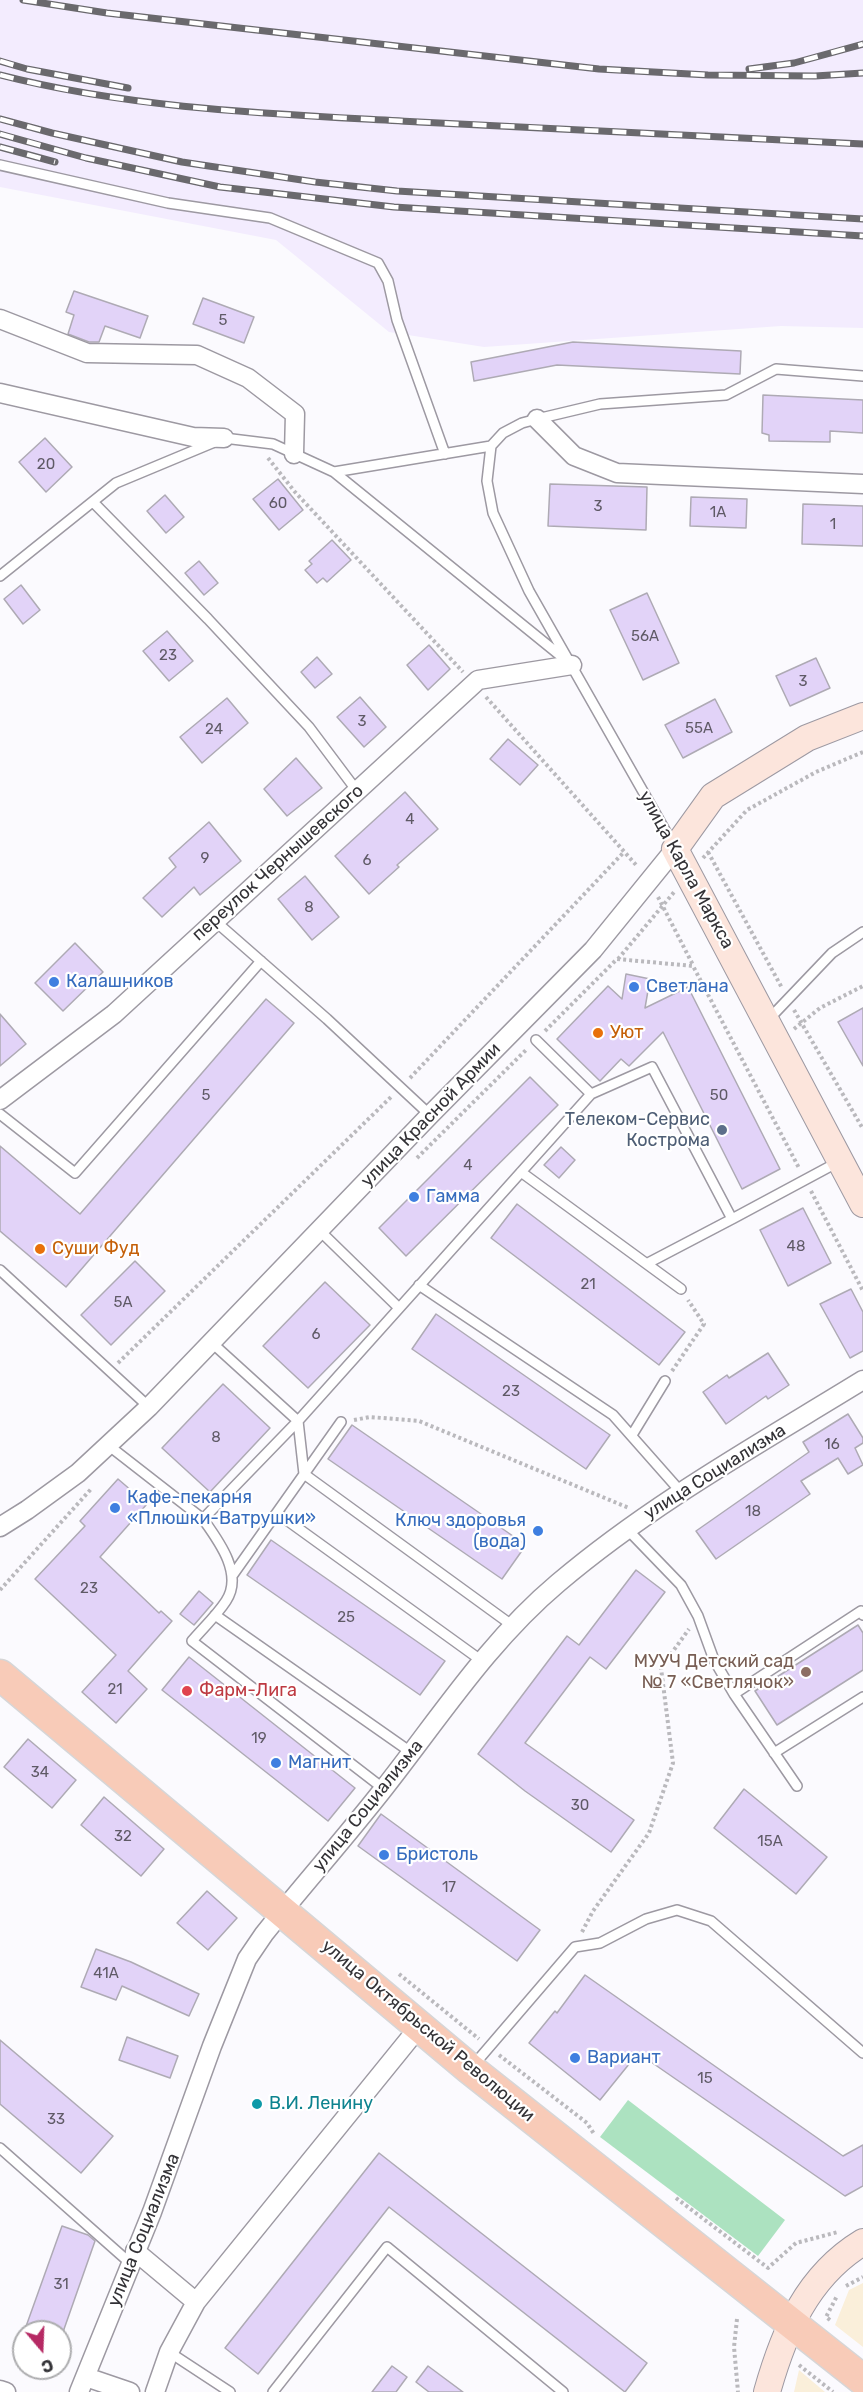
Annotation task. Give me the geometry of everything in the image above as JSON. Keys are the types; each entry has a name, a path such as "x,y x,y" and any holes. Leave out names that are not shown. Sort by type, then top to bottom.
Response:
{"main road":[{"name":"улица Красной Армии","path":"675,849 713,796 807,738 863,716"},
{"name":"улица Карла Маркса","path":"675,849 863,1204"},
{"name":"улица Октябрьской Революции","path":"0,1675 283,1910 419,2027 480,2058 683,2235 863,2380"},
{"path":"767,2392 779,2350 790,2323 803,2300 852,2236"}],"street":[{"path":"0,319 87,353 197,355 248,378 295,414 294,454"},
{"path":"0,393 193,437 224,438"},
{"path":"537,418 574,456 616,472 863,484"},
{"name":"переулок Чернышевского","path":"0,1100 114,1014 478,680 572,665"},
{"name":"улица Красной Армии","path":"0,1527 78,1473 149,1407 430,1115 593,950 675,849"},
{"name":"улица Социализма","path":"82,2384 152,2212 247,1959 283,1910 384,1789 482,1661 513,1626 556,1584 626,1528 863,1380"},
{"path":"155,2392 169,2352 196,2302 419,2027"},
{"path":"133,2257 196,2302"},
{"path":"82,2384 130,2392"},
{"path":"0,2390 6,2392"}],"lane":[{"path":"0,165 168,203 270,218 378,263 388,281 397,320 445,454"},
{"path":"334,472 491,446 503,433 522,423 600,404 726,395 776,369 863,376"},
{"path":"0,576 116,483 224,438"},
{"name":"улица Карла Маркса","path":"224,438 273,444 334,472 572,665"},
{"name":"улица Карла Маркса","path":"491,446 487,481 493,513 529,591 675,849"},
{"path":"93,502 208,619 309,727 357,791"},
{"path":"215,921 327,1019 430,1115"},
{"path":"773,1031 832,953 863,932"},
{"path":"0,1114 75,1173 261,962"},
{"path":"536,1040 591,1094"},
{"path":"202,1519 298,1421 591,1094 652,1067 732,1220"},
{"path":"648,1263 841,1161"},
{"path":"521,1172 681,1289"},
{"path":"319,1230 399,1308"},
{"path":"0,1270 149,1407"},
{"path":"419,1285 613,1415 681,1492"},
{"path":"212,1342 298,1421 304,1474 513,1626"},
{"path":"632,1435 665,1381"},
{"path":"341,1422 232,1576 228,1599 192,1641 384,1789"},
{"path":"108,1445 202,1519 222,1544 232,1576"},
{"path":"277,1513 482,1661"},
{"path":"626,1528 681,1585 698,1616 714,1660 734,1694 797,1786"},
{"path":"734,1694 861,1611 863,1615"},
{"path":"215,1615 412,1753"},
{"path":"774,1753 863,1697"},
{"path":"480,2058 575,1947 600,1942 646,1919 677,1910 711,1921 863,2053"},
{"path":"0,2148 133,2257"},
{"path":"273,2392 387,2247 563,2392"},
{"path":"169,2352 230,2392"}],"path":[{"path":"417,1159 617,960 689,874 747,810 816,772 863,752"},
{"path":"109,1371 401,1088 624,852"},
{"path":"617,960 693,966 863,1291"},
{"path":"773,1031 863,986"},
{"path":"665,1381 704,1324 681,1289"},
{"path":"341,1422 370,1417 419,1421 646,1515"},
{"path":"0,1590 123,1456"},
{"path":"575,1947 593,1911 649,1833 673,1763 661,1668 698,1616"},
{"path":"391,1968 480,2058 587,2124 596,2136"},
{"path":"668,2192 768,2268 796,2243 852,2236"},
{"path":"826,2318 840,2289 863,2277"},
{"path":"737,2319 734,2347 738,2392"},
{"path":"797,2363 832,2392"}],"shaded area":[{"path":"0,0 863,0 863,328 781,326 484,347 389,332 276,240 0,187"},
{"path":"863,2283 863,2347 835,2325 849,2290"},
{"path":"799,2370 825,2392 794,2392"}],"green space":[{"path":"628,2100 785,2220 758,2256 600,2137"}],"building":[{"path":"74,291 148,316 140,338 105,326 99,342 89,342 68,334 74,315 66,312"},
{"path":"203,298 254,317 244,343 193,324"},
{"path":"573,342 741,351 740,374 557,365 474,381 471,362"},
{"path":"763,395 863,400 863,433 830,431 830,442 769,441 769,435 762,433"},
{"path":"45,438 72,467 46,492 19,462"},
{"path":"278,479 303,510 279,530 253,499"},
{"path":"550,484 647,487 646,530 548,526"},
{"path":"165,495 184,517 166,533 147,511"},
{"path":"691,497 747,499 746,528 690,526"},
{"path":"803,504 863,506 863,546 802,544"},
{"path":"332,540 351,560 327,582 323,578 317,583 305,570 312,564 309,561"},
{"path":"199,561 218,583 204,595 185,573"},
{"path":"21,585 40,610 23,624 4,599"},
{"path":"647,593 679,663 643,680 610,610"},
{"path":"167,631 193,661 169,681 143,651"},
{"path":"429,645 450,669 428,690 407,665"},
{"path":"317,657 332,674 315,688 301,672"},
{"path":"816,658 830,688 790,706 776,676"},
{"path":"360,697 386,727 364,747 337,717"},
{"path":"227,698 248,723 202,763 180,737"},
{"path":"715,699 732,732 683,758 665,725"},
{"path":"508,739 538,765 520,785 490,759"},
{"path":"296,758 322,788 287,816 264,789"},
{"path":"405,792 438,829 397,865 399,867 369,894 335,856"},
{"path":"209,822 241,861 200,895 194,887 162,917 143,898 176,867 169,858"},
{"path":"305,876 339,917 312,940 278,899"},
{"path":"75,943 103,972 63,1011 35,983"},
{"path":"626,974 650,979 645,1008 688,987 780,1169 742,1189 663,1032 629,1066 621,1059 600,1081 557,1039 608,986 622,999"},
{"path":"266,999 294,1023 66,1287 0,1231 0,1146 80,1214"},
{"path":"863,1008 863,1066 838,1022"},
{"path":"0,1014 26,1044 0,1066"},
{"path":"530,1077 558,1105 406,1256 379,1228"},
{"path":"561,1147 575,1160 559,1178 544,1165"},
{"path":"517,1204 685,1332 659,1365 491,1238"},
{"path":"803,1208 831,1263 788,1286 760,1230"},
{"path":"135,1261 165,1291 111,1345 81,1315"},
{"path":"325,1282 370,1325 308,1388 263,1346"},
{"path":"851,1289 863,1312 863,1351 850,1358 820,1304"},
{"path":"436,1314 610,1435 586,1469 412,1349"},
{"path":"768,1353 789,1385 768,1399 766,1396 726,1424 703,1392 727,1375 729,1378"},
{"path":"223,1384 270,1428 210,1492 162,1448"},
{"path":"848,1414 863,1438 863,1443 855,1448 863,1465 848,1474 838,1458 801,1481 810,1494 716,1559 696,1531 809,1452 803,1442"},
{"path":"352,1425 526,1545 502,1579 328,1459"},
{"path":"118,1479 147,1504 100,1557 159,1613 161,1611 172,1621 128,1671 147,1689 116,1723 82,1692 116,1655 35,1579 85,1526 80,1521"},
{"path":"271,1540 445,1661 420,1695 247,1575"},
{"path":"636,1570 665,1592 606,1669 590,1657 525,1743 634,1820 611,1852 525,1791 478,1754 567,1636 579,1645"},
{"path":"199,1591 213,1603 194,1625 180,1614"},
{"path":"858,1625 863,1633 863,1670 777,1725 755,1691"},
{"path":"189,1657 355,1788 328,1821 162,1690"},
{"path":"28,1739 76,1780 52,1808 4,1767"},
{"path":"744,1789 827,1857 796,1894 714,1828"},
{"path":"104,1797 164,1849 141,1876 81,1825"},
{"path":"381,1814 540,1930 517,1961 358,1846"},
{"path":"207,1891 237,1918 208,1950 177,1923"},
{"path":"96,1949 131,1962 199,1994 189,2016 122,1986 116,2000 81,1987"},
{"path":"585,1975 843,2156 863,2145 863,2186 845,2196 638,2053 600,2100 529,2043 555,2011 557,2013"},
{"path":"127,2037 178,2056 170,2078 119,2060"},
{"path":"0,2040 113,2136 81,2173 0,2104"},
{"path":"379,2153 647,2363 625,2392 389,2207 258,2374 225,2348"},
{"path":"62,2226 88,2235 95,2241 67,2320 28,2320"},
{"path":"392,2366 407,2377 396,2392 372,2392"},
{"path":"428,2366 463,2392 429,2392 416,2382"}],"railway":[{"path":"23,0 107,13 599,69 708,75 815,76 863,73"},
{"path":"749,69 794,63 863,44"},
{"path":"0,61 27,69 128,88"},
{"path":"0,75 103,96 208,109 863,144"},
{"path":"0,119 182,162 315,182 397,191 863,219"},
{"path":"0,134 86,158 220,187 394,207 863,236"},
{"path":"0,147 55,162"}],"place":[{"name":"Калашников","path":"54,982"},
{"name":"Светлана","path":"634,987"},
{"name":"Уют","path":"598,1033"},
{"name":"Телеком-Сервис Кострома","path":"722,1130"},
{"name":"Гамма","path":"414,1197"},
{"name":"Суши Фуд","path":"40,1249"},
{"name":"Кафе-пекарня «Плюшки-Ватрушки»","path":"115,1508"},
{"name":"Ключ здоровья (вода)","path":"538,1531"},
{"name":"МУУЧ Детский сад № 7 «Светлячок»","path":"806,1672"},
{"name":"Фарм-Лига","path":"187,1691"},
{"name":"Магнит","path":"276,1763"},
{"name":"Бристоль","path":"384,1855"},
{"name":"Вариант","path":"575,2058"},
{"name":"В.И. Ленину","path":"257,2104"}]}
